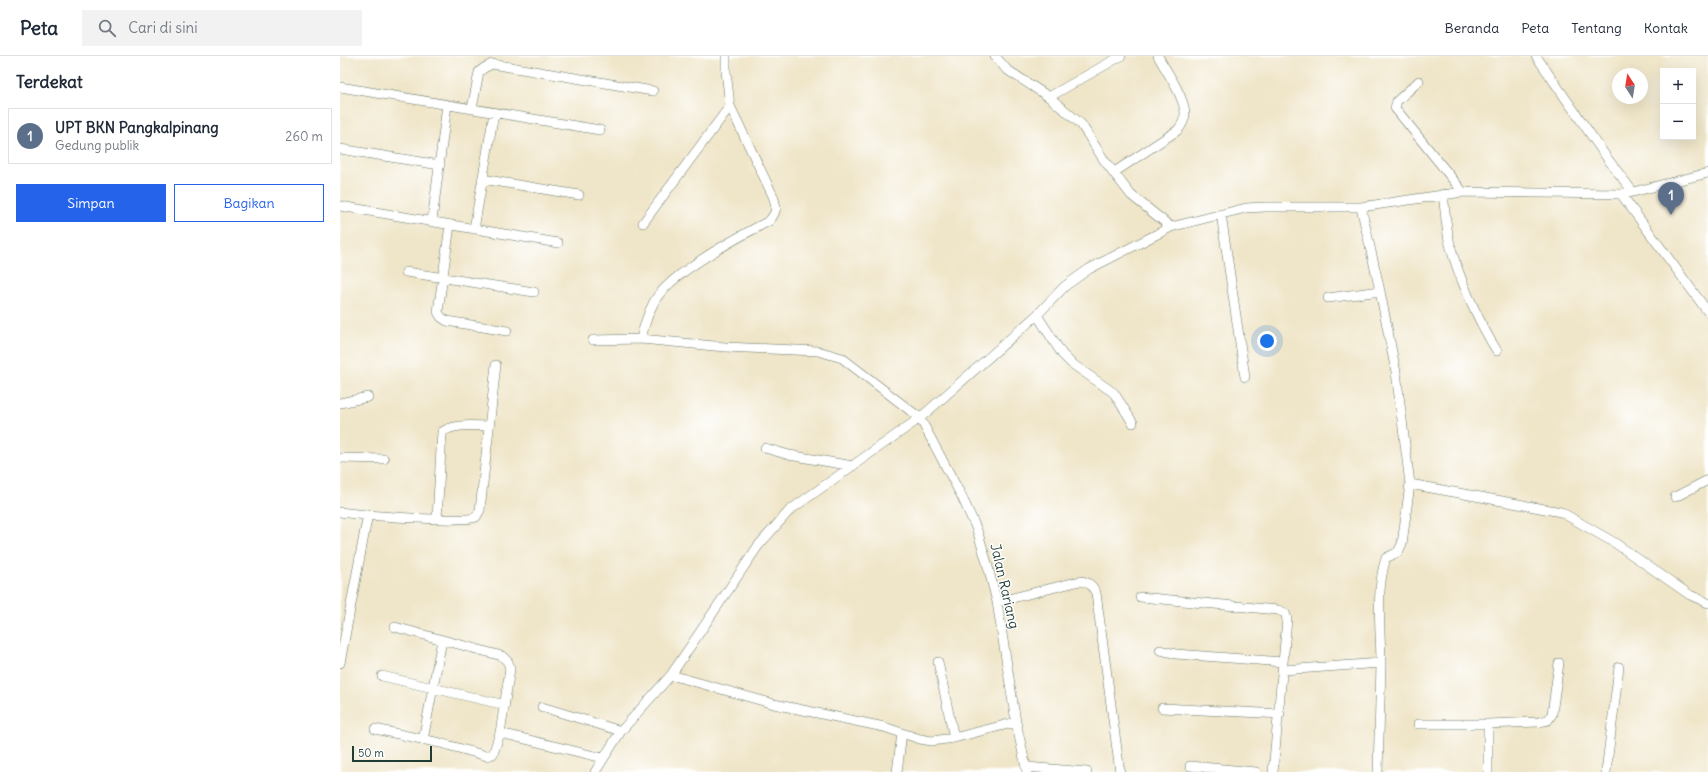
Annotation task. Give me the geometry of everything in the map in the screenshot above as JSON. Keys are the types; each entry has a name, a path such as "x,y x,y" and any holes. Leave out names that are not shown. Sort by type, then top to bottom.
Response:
{"street":[{"path":"641,339 655,300 668,286 700,261 769,221 775,215 776,210 773,196 730,106 726,56"},
{"path":"995,56 1006,69 1049,97 1081,124 1113,173 1130,195 1171,227"},
{"path":"1049,97 1122,56"},
{"path":"1113,173 1178,130 1183,123 1185,114 1183,104 1158,56"},
{"path":"1536,56 1607,158 1633,192"},
{"path":"472,109 479,72 492,64 653,91"},
{"path":"1419,81 1397,101 1396,108 1462,192"},
{"path":"340,87 600,130"},
{"path":"432,222 447,105"},
{"path":"643,223 730,106"},
{"path":"474,229 494,113"},
{"path":"340,150 440,165"},
{"path":"595,772 621,731 672,675 763,540 798,503 920,418 1036,315 1065,286 1089,269 1171,227 1246,208 1265,206 1361,207 1462,192 1621,194 1708,173"},
{"path":"482,179 579,195"},
{"path":"1443,194 1449,240 1457,267 1488,337 1497,351"},
{"path":"1621,194 1708,312"},
{"path":"340,206 558,243"},
{"path":"1361,207 1396,372 1410,484 1402,544 1398,552 1386,558 1382,576 1379,628 1381,663 1378,772"},
{"path":"1221,214 1245,377"},
{"path":"450,224 438,312 441,317 447,321 507,331"},
{"path":"406,272 534,292"},
{"path":"1328,298 1380,291"},
{"path":"1036,315 1062,354 1071,363 1114,393 1133,423"},
{"path":"593,340 641,339 725,347 818,351 842,358 920,418"},
{"path":"340,512 437,519 473,519 479,514 496,366"},
{"path":"340,403 368,397"},
{"name":"Jalan Rariang","path":"920,418 962,497 977,530 997,602 1016,722 1026,769"},
{"path":"437,519 442,432 449,428 460,426 490,426"},
{"path":"765,448 789,455 853,466"},
{"path":"340,458 384,459"},
{"path":"1675,497 1708,480"},
{"path":"1410,484 1561,512 1615,543 1690,595 1708,604"},
{"path":"340,663 368,514"},
{"path":"997,602 1080,581 1087,582 1092,585 1096,593 1120,772"},
{"path":"1140,597 1278,610 1285,613 1287,619 1280,714 1273,772"},
{"path":"375,729 490,756 493,754 500,733 510,669 506,660 502,656 395,627"},
{"path":"423,740 442,640"},
{"path":"1160,650 1176,654 1283,666 1381,663"},
{"path":"938,662 954,738"},
{"path":"1418,724 1488,724 1539,722 1548,720 1552,714 1559,663"},
{"path":"1606,772 1619,667"},
{"path":"672,675 774,704 884,726 920,739 932,741 954,738 1016,722"},
{"path":"382,676 505,705"},
{"path":"542,707 621,731"},
{"path":"1162,708 1280,714"},
{"path":"1488,724 1488,772"},
{"path":"500,733 603,758"},
{"path":"897,772 902,733"},
{"path":"1190,766 1256,772"},
{"path":"1026,769 1087,772"}],"place":[{"name":"UPT BKN Pangkalpinang","path":"1671,215"}]}
